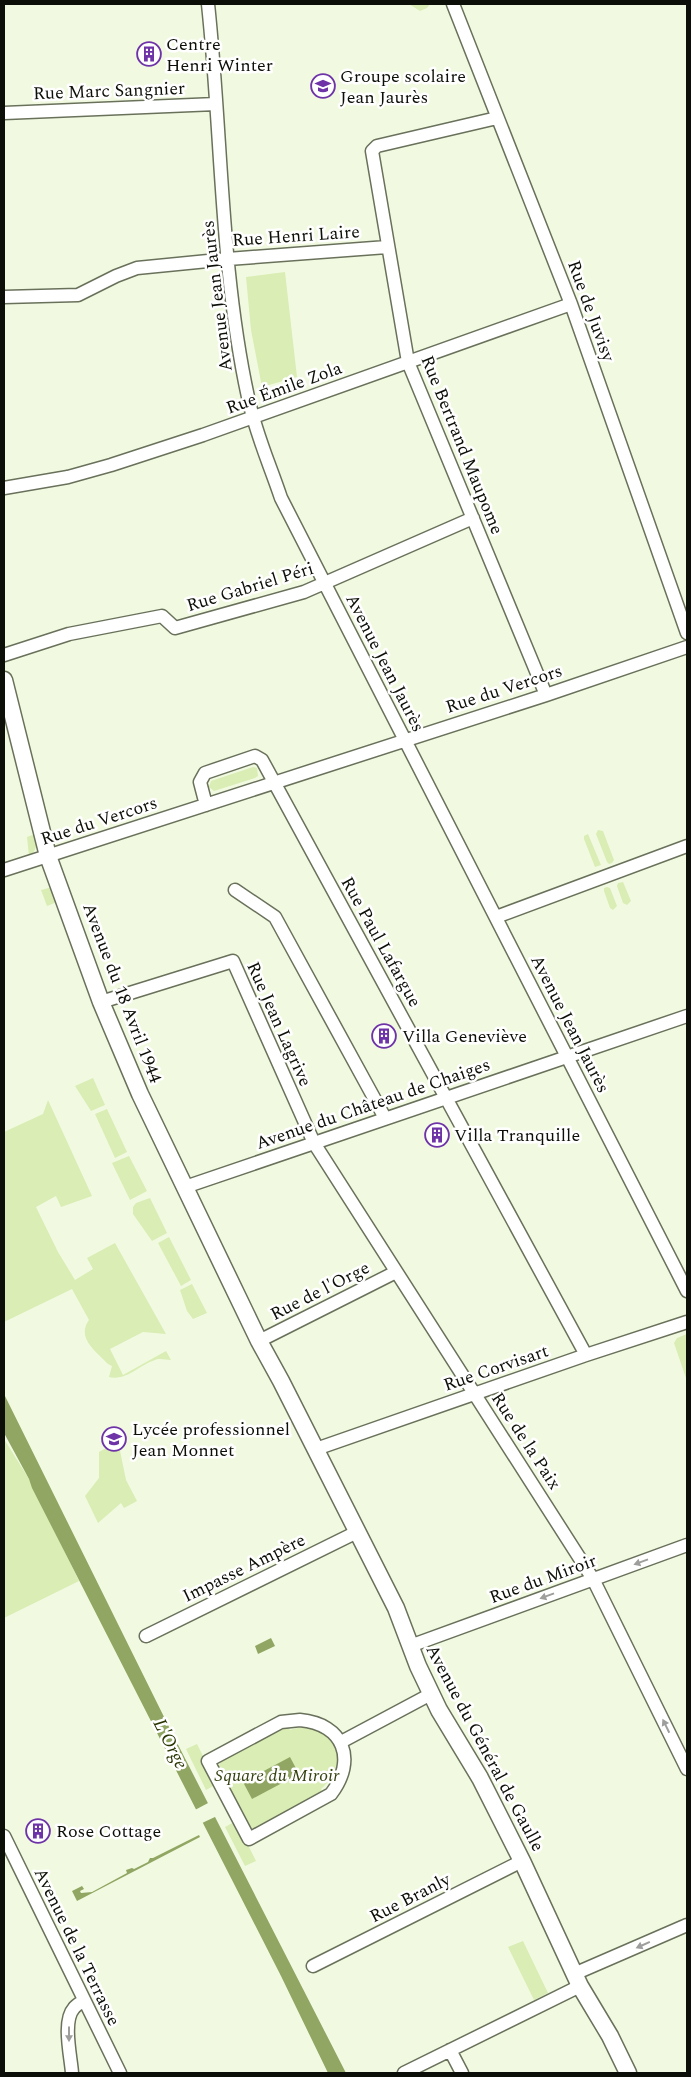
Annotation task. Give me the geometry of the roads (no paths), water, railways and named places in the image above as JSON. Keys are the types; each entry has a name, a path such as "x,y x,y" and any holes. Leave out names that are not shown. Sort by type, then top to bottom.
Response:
{"street":[{"name":"Avenue Jean Jaurès","path":"208,4 228,259 238,347 253,417 281,498 687,1291"},
{"name":"Rue de Juvisy","path":"453,4 571,304 687,633"},
{"name":"Rue Marc Sangnier","path":"4,113 216,104"},
{"name":"Rue Bertrand Maupome","path":"497,118 374,148 372,151 408,362 546,694"},
{"name":"Rue Henri Laire","path":"4,298 78,295 137,268 387,246"},
{"name":"Rue Émile Zola","path":"4,488 68,476 111,465 204,435 571,304"},
{"name":"Rue Gabriel Péri","path":"4,654 69,634 162,616 175,628 304,592 473,518"},
{"name":"Rue du Vercors","path":"4,870 687,647"},
{"name":"Avenue du 18 Avril 1944","path":"4,680 48,856 101,1002 140,1094 242,1306"},
{"path":"206,805 200,787 202,777 206,773 227,765 257,756 265,763 275,782"},
{"name":"Rue Paul Lafargue","path":"275,782 586,1355"},
{"path":"496,917 687,846"},
{"path":"235,890 275,917 385,1118"},
{"name":"Rue Jean Lagrive","path":"101,1002 233,961 314,1143"},
{"name":"Avenue du Château de Chaiges","path":"184,1187 687,1016"},
{"name":"Rue de la Paix","path":"314,1143 593,1580 687,1769"},
{"name":"Rue de l'Orge","path":"259,1341 396,1272"},
{"name":"Avenue du Général de Gaulle","path":"242,1306 396,1608 431,1694 449,1727 470,1759 522,1861 577,1980 610,2036 628,2073"},
{"name":"Rue Corvisart","path":"316,1449 687,1322"},
{"name":"Impasse Ampère","path":"146,1636 357,1532"},
{"name":"Rue du Miroir","path":"410,1646 687,1545"},
{"path":"341,1742 431,1694"},
{"path":"312,1721 332,1732 341,1742 345,1752 345,1759 341,1777 331,1794 249,1839 208,1761 281,1722 312,1721"},
{"name":"Avenue de la Terrasse","path":"4,1836 7,1849 120,2073"},
{"name":"Rue Branly","path":"313,1966 522,1861"},
{"path":"404,2073 450,2050 577,1980 687,1925"},
{"path":"72,2073 68,2036 69,2021 74,2007 84,2001"},
{"path":"450,2050 462,2073"}],"water":[{"name":"L'Orge","path":"4,1394 170,1729 346,2073 328,2073 281,1976 4,1433"},
{"path":"271,1638 275,1646 258,1654 255,1646"},
{"path":"290,1757 299,1774 252,1799 243,1782"},
{"path":"199,1835 200,1837 77,1901 72,1891 82,1886 84,1889 80,1891 81,1893 92,1892 127,1873 126,1870 134,1869 148,1862 150,1858"}],"place":[{"name":"Centre Henri Winter","path":"149,54"},
{"name":"Groupe scolaire Jean Jaurès","path":"323,86"},
{"name":"Villa Geneviève","path":"384,1036"},
{"name":"Villa Tranquille","path":"437,1135"},
{"name":"Lycée professionnel Jean Monnet","path":"114,1439"},
{"name":"Rose Cottage","path":"38,1831"}],"park label":[{"name":"Square du Miroir","path":"277,1775"}]}
